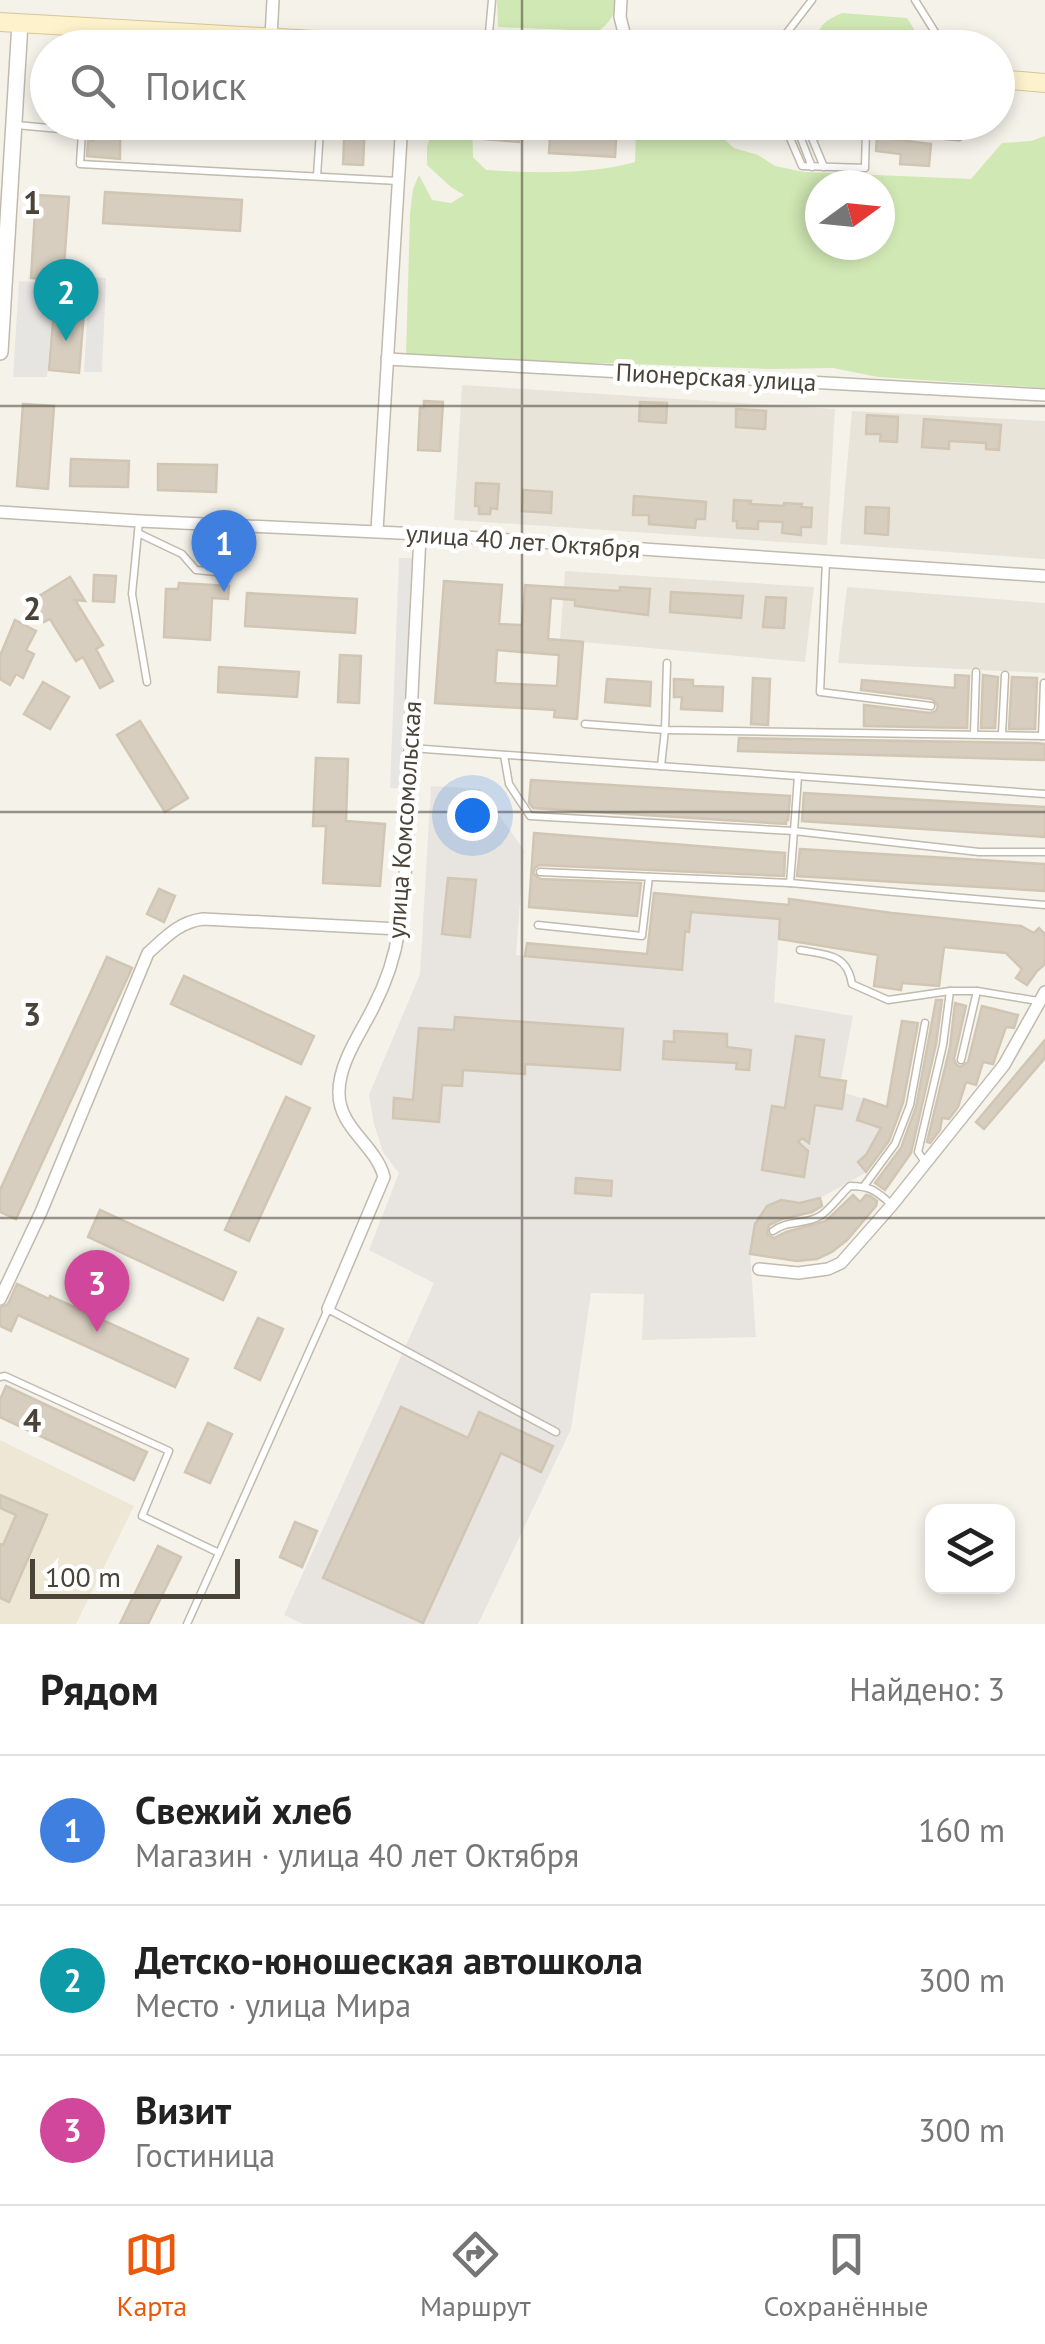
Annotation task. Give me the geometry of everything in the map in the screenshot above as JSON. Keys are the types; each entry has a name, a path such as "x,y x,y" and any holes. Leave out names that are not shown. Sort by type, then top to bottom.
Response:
{"main road":[{"path":"0,22 137,30"},
{"path":"1015,80 1045,83"}],"street":[{"path":"271,30 273,0"},
{"path":"622,0 623,30"},
{"path":"0,352 20,23"},
{"path":"377,531 401,140"},
{"name":"Пионерская улица","path":"387,359 1045,395"},
{"name":"улица 40 лет Октября","path":"0,512 139,527 377,531 1045,576"},
{"name":"улица Комсомольская","path":"328,1309 384,1177 381,1164 344,1119 338,1092 345,1063 391,966 399,930 408,824 420,534"},
{"path":"0,1299 41,1212 148,952 188,920 399,930"},
{"path":"758,1269 798,1273 841,1263 1004,1064 1042,996"}],"lane":[{"path":"489,30 492,0"},
{"path":"789,30 812,0"},
{"path":"915,0 934,30"},
{"path":"15,125 30,126"},
{"path":"81,140 80,164 398,181"},
{"path":"317,176 319,140"},
{"path":"791,140 802,166 865,168 866,140"},
{"path":"801,140 812,166"},
{"path":"813,140 824,167"},
{"path":"147,682 132,594 139,527 182,554 196,570 217,572"},
{"path":"826,560 820,692 931,706"},
{"path":"661,766 667,663"},
{"path":"974,734 976,672"},
{"path":"1002,734 1005,676"},
{"path":"586,724 665,730 1044,736 1044,683"},
{"path":"410,748 1045,794"},
{"path":"504,755 510,784 530,816 794,831 979,852 1045,852"},
{"path":"790,883 798,776"},
{"path":"540,872 790,883 1045,905"},
{"path":"538,926 642,936 649,877"},
{"path":"800,950 835,957 850,970 852,984 888,1000 950,991 1042,996"},
{"path":"925,1162 918,1152 943,1045 950,991"},
{"path":"962,1060 978,992"},
{"path":"864,1186 895,1144 910,1105 925,1023"},
{"path":"772,1231 822,1215 850,1186 864,1186 892,1205"},
{"path":"188,1624 328,1309 556,1432"},
{"path":"0,1377 6,1376 168,1451 142,1516 219,1553"}],"shaded area":[{"path":"71,275 106,278 102,372 84,372 88,306 53,303 47,377 13,377 19,281 66,285"},
{"path":"462,385 835,409 827,545 454,520"},
{"path":"852,411 1045,421 1045,559 840,544"},
{"path":"399,558 419,558 411,789 390,788"},
{"path":"565,571 814,587 805,662 560,640"},
{"path":"847,587 1045,603 1045,673 838,663"},
{"path":"431,786 480,789 524,850 516,955 655,968 659,928 689,932 691,912 780,919 774,1002 853,1016 841,1080 846,1081 845,1093 864,1099 857,1120 881,1128 858,1162 867,1172 820,1198 804,1202 781,1200 760,1214 750,1254 756,1337 642,1340 644,1294 591,1293 571,1429 478,1624 303,1624 284,1615 434,1283 369,1250 399,1173 383,1152 369,1095 420,974"},
{"path":"0,1440 134,1506 76,1624 0,1624"}],"green space":[{"path":"497,0 615,0 612,18 600,30 498,27"},
{"path":"842,13 907,18 914,30 820,30"},
{"path":"1045,136 1045,388 878,377 833,368 563,365 406,356 413,189 419,175 432,200 451,203 464,195 427,165 429,140 472,140 473,157 486,170 542,172 580,171 635,162 636,140 725,140 775,166 805,172 805,260 895,260 895,176 971,179 1002,143"}],"building":[{"path":"120,140 120,159 87,156 88,141"},
{"path":"344,140 364,140 363,165 343,164"},
{"path":"550,140 616,140 615,157 549,153"},
{"path":"877,140 931,144 929,166 900,164 901,154 876,151"},
{"path":"105,192 242,200 240,231 103,223"},
{"path":"36,195 69,197 63,280 31,278"},
{"path":"54,309 84,312 79,373 49,370"},
{"path":"424,401 443,402 440,451 418,450 420,408 424,408"},
{"path":"640,402 667,403 666,423 639,421"},
{"path":"23,404 54,406 48,489 17,486"},
{"path":"736,409 766,411 765,429 736,427"},
{"path":"867,415 898,417 897,442 880,441 881,434 866,434"},
{"path":"924,419 1001,425 999,450 986,449 986,443 949,441 949,449 922,447"},
{"path":"71,459 129,461 128,487 70,486"},
{"path":"158,464 217,465 216,492 158,490"},
{"path":"476,483 499,484 497,509 491,508 490,514 479,514 479,506 475,506"},
{"path":"523,490 552,492 551,513 522,511"},
{"path":"634,496 706,502 705,519 696,519 695,528 649,524 649,515 633,515"},
{"path":"734,500 784,506 802,504 801,507 812,508 811,527 801,527 801,535 782,533 783,522 758,521 758,529 737,528 737,521 733,521"},
{"path":"866,507 889,508 888,535 865,533"},
{"path":"94,575 116,576 114,602 93,601"},
{"path":"70,577 85,601 75,600 103,645 96,649 113,681 100,688 83,657 76,661 50,619 44,622 31,601"},
{"path":"444,581 502,585 499,624 522,625 525,585 650,589 648,615 575,606 575,600 551,598 548,639 583,642 577,719 554,717 555,710 435,703","holes":["497,650 559,655 557,686 495,683"]},
{"path":"179,583 229,586 228,599 212,598 210,640 164,637 166,589 178,589"},
{"path":"671,592 743,596 741,618 670,612"},
{"path":"247,593 357,599 355,633 245,626"},
{"path":"766,597 786,598 784,628 763,627"},
{"path":"15,620 36,631 26,650 34,654 23,678 16,674 10,685 0,679 0,656"},
{"path":"340,655 361,656 359,703 338,702"},
{"path":"219,667 299,672 297,697 218,692"},
{"path":"955,675 969,676 967,728 864,726 864,705 930,713 938,706 932,699 861,690 862,680 955,688"},
{"path":"983,675 998,677 995,728 981,728"},
{"path":"1012,677 1037,678 1035,729 1009,729"},
{"path":"753,678 770,679 768,725 751,724"},
{"path":"607,679 651,682 650,706 605,702"},
{"path":"674,679 693,680 693,686 723,687 722,711 681,709 682,697 674,697"},
{"path":"43,682 69,697 50,729 24,714"},
{"path":"140,721 188,798 165,812 117,735"},
{"path":"739,738 1036,743 1045,744 1045,760 738,751"},
{"path":"316,758 348,759 346,821 385,824 380,886 323,883 326,826 313,826"},
{"path":"531,780 790,796 788,820 786,824 533,808 529,803"},
{"path":"804,793 1045,807 1045,837 802,821"},
{"path":"534,833 785,853 784,876 539,865 533,873 540,879 641,883 637,916 529,907"},
{"path":"800,849 1045,864 1045,891 797,876"},
{"path":"448,878 476,880 470,937 442,934"},
{"path":"159,889 175,896 164,922 147,914"},
{"path":"654,893 789,905 789,899 1021,926 1034,933 1039,928 1045,934 1045,964 1027,985 1016,978 1022,969 1006,953 944,947 939,986 902,983 901,990 874,986 878,955 779,939 780,919 691,912 689,932 685,931 682,970 525,956 527,943 647,954"},
{"path":"107,957 132,968 16,1219 0,1212 0,1190"},
{"path":"184,976 314,1036 301,1064 171,1004"},
{"path":"936,1000 942,1000 936,1044 911,1153 885,1190 875,1183 901,1148 916,1107"},
{"path":"955,1003 966,1006 954,1059 960,1067 968,1062 982,1006 1018,1015 1014,1028 1006,1027 993,1064 983,1062 976,1085 966,1082 958,1107 949,1119 942,1118 940,1130 930,1143 927,1142 950,1047"},
{"path":"455,1017 623,1029 620,1070 525,1064 525,1074 463,1070 462,1086 442,1085 439,1122 393,1118 394,1098 413,1100 419,1028 454,1030"},
{"path":"902,1021 918,1023 903,1103 889,1141 866,1172 858,1162 881,1128 857,1120 864,1099 887,1107"},
{"path":"674,1031 727,1034 727,1047 751,1050 749,1070 736,1069 737,1063 663,1059 664,1041 674,1042"},
{"path":"796,1036 824,1040 819,1077 846,1081 842,1109 815,1105 809,1143 802,1138 798,1142 808,1151 804,1177 762,1170 772,1106 785,1108"},
{"path":"1045,1040 1045,1058 984,1129 976,1122"},
{"path":"286,1097 310,1108 249,1241 225,1230"},
{"path":"576,1178 612,1181 611,1196 575,1193"},
{"path":"853,1195 860,1202 870,1196 877,1201 876,1206 832,1252 817,1259 797,1261 750,1254 755,1224 767,1206 781,1200 800,1203 820,1198 822,1206 769,1225 767,1234 774,1238 826,1221"},
{"path":"100,1210 236,1272 223,1300 88,1237"},
{"path":"17,1284 188,1359 175,1387 18,1315 11,1331 0,1326 0,1308 8,1304"},
{"path":"258,1318 283,1329 260,1380 235,1368"},
{"path":"6,1386 147,1452 134,1480 0,1417 0,1400"},
{"path":"401,1407 468,1438 479,1412 553,1446 541,1472 501,1453 423,1623 323,1578"},
{"path":"208,1423 232,1434 210,1483 185,1472"},
{"path":"0,1495 47,1515 9,1602 0,1598 0,1544 3,1545 16,1515 0,1508"},
{"path":"295,1522 317,1531 302,1567 280,1557"},
{"path":"158,1546 181,1557 148,1624 120,1624"}],"place":[{"name":"Детско-юношеская автошкола","path":"66,341"},
{"name":"Свежий хлеб","path":"224,592"},
{"name":"Визит","path":"97,1332"}]}
